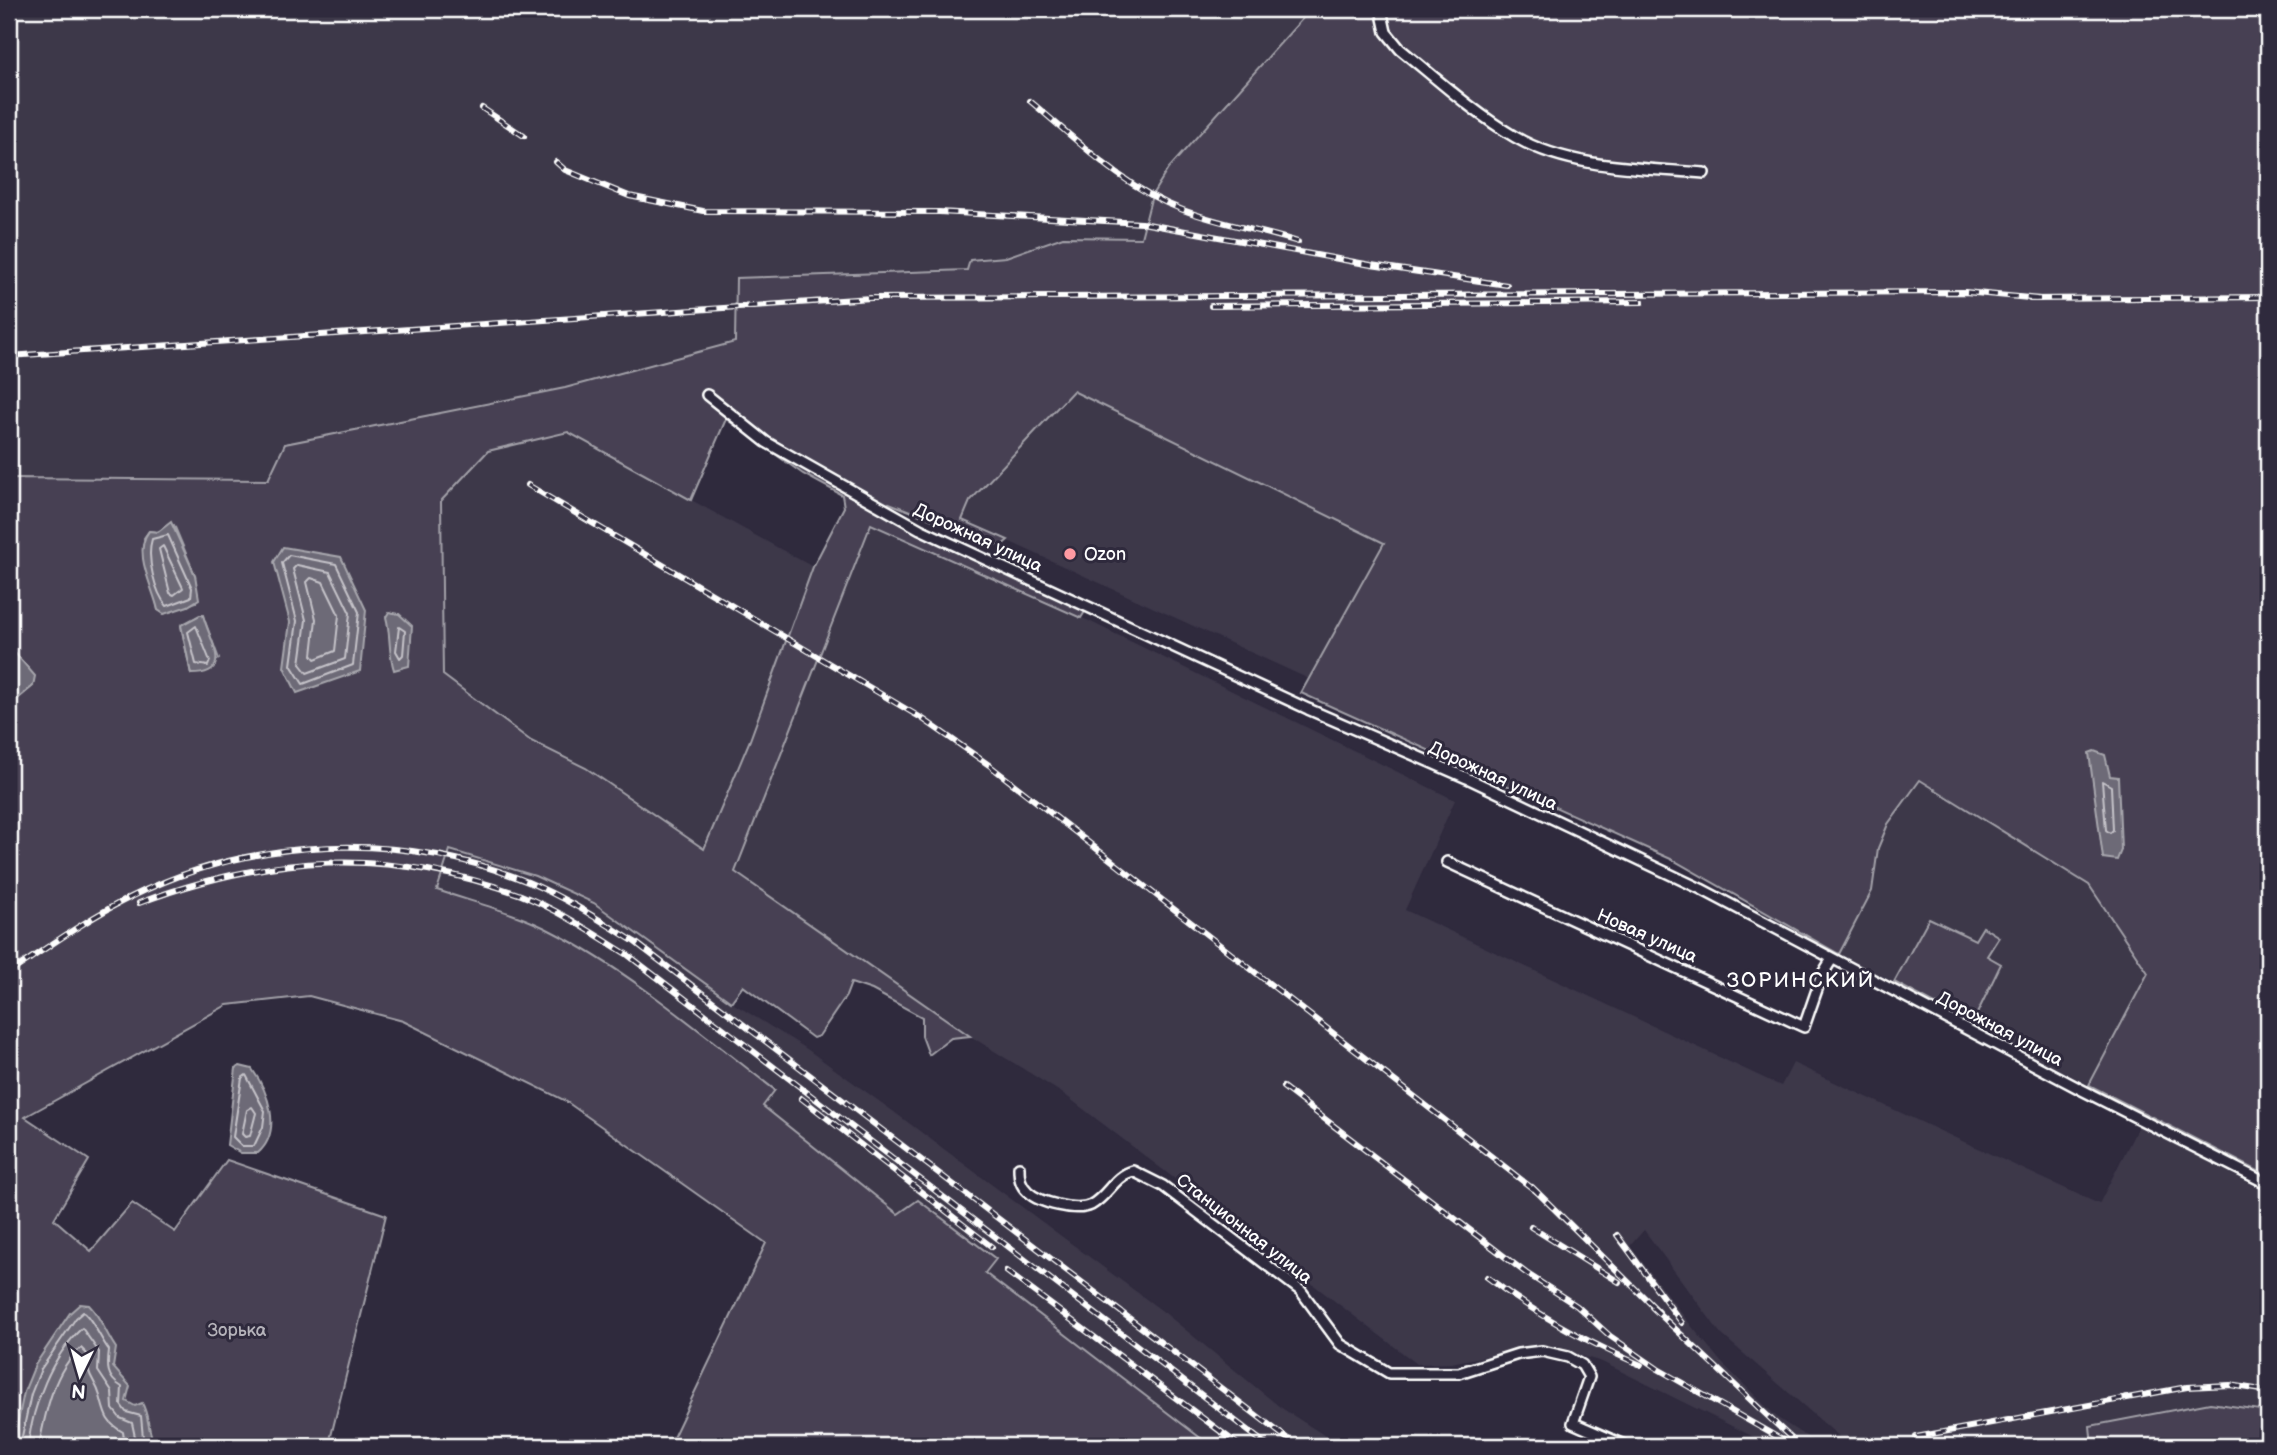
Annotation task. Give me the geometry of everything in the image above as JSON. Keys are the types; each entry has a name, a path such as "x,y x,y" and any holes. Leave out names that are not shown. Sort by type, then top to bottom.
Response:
{"street":[{"path":"1381,9 1386,32 1400,49 1516,138 1566,157 1621,166 1704,173"},
{"name":"Дорожная улица","path":"707,395 766,442 920,529 1308,709 1467,778 1701,889 1832,960 2268,1184"},
{"name":"Новая улица","path":"1447,862 1804,1027 1822,975 1832,960"},
{"name":"Станционная улица","path":"1018,1167 1019,1181 1028,1193 1045,1201 1083,1208 1094,1204 1122,1174 1133,1171 1163,1186 1301,1291 1340,1344 1389,1373 1459,1373 1518,1354 1542,1351 1568,1357 1582,1365 1589,1377 1573,1423 1626,1446"}],"shaded area":[{"path":"9,9 1311,9 1152,195 1141,238 1063,237 1006,257 970,260 968,270 737,278 735,342 565,388 285,444 268,480 9,478"},
{"path":"1073,391 1384,543 1309,679 962,520 970,501"},
{"path":"568,432 813,567 750,740 705,850 586,768 531,741 443,675 441,501 488,451"},
{"path":"871,523 1089,621 1455,800 1405,910 1781,1086 1793,1063 2099,1204 2139,1125 2268,1193 2268,1411 2210,1403 2090,1426 2092,1446 1850,1446 1721,1334 1644,1230 1630,1246 1693,1328 1722,1363 1779,1419 1815,1442 1812,1446 1772,1446 1602,1362 1545,1345 1451,1363 1417,1364 1065,1095 970,1036 734,872"},
{"path":"1920,779 2089,885 2148,973 2089,1085 1972,1024 2001,964 1987,956 1983,927 1975,940 1929,918 1894,982 1839,954 1872,891 1878,848 1888,824"},
{"path":"449,850 535,876 594,903 731,1002 804,1047 890,1109 1165,1313 1280,1407 1341,1446 1211,1446 985,1273 995,1259 918,1200 898,1214 763,1106 774,1091 437,890"}],"green space":[{"name":"Зорька","path":"1311,9 2268,9 2268,1176 2089,1085 2148,973 2089,885 1920,780 1888,824 1878,848 1872,891 1839,954 1673,860 1301,693 1384,543 1073,391 970,501 962,520 1008,540 1001,546 889,503 880,510 1086,610 1081,618 871,524 735,872 970,1036 951,1038 929,1055 922,1036 922,1017 872,990 851,983 846,996 819,1036 813,1038 743,986 731,1002 594,903 535,876 450,850 437,890 540,925 639,985 775,1090 763,1106 898,1214 918,1200 996,1259 985,1273 1211,1446 669,1446 766,1243 564,1100 403,1021 309,996 227,1005 25,1117 89,1160 54,1219 91,1251 132,1203 175,1232 227,1160 386,1215 330,1440 343,1446 9,1446 9,706 33,686 9,646 9,478 268,480 285,444 565,388 735,342 736,278 967,270 970,260 1006,257 1063,237 1141,238 1152,195 1168,169","holes":["726,419 803,474 842,495 844,507 813,567 750,740 704,849 586,768 531,741 443,675 441,501 488,451 568,432 691,500","174,525 195,575 196,602 164,614 158,610 144,538 149,531 157,532","200,615 203,616 219,659 191,674 181,626"]},
{"path":"1929,918 1975,940 1983,927 1999,937 1987,956 2001,964 1972,1024 1894,982"},
{"path":"2210,1403 2268,1411 2268,1446 2092,1446 2090,1426"}],"water":[{"path":"171,522 195,575 199,599 188,606 164,614 158,610 145,570 143,549 144,539 149,531 158,532"},
{"path":"283,547 341,557 366,610 360,671 297,693 284,667 290,622 274,562"},
{"path":"389,612 399,614 412,626 409,666 394,670 386,617"},
{"path":"203,615 214,646 216,663 204,673 191,674 181,625"},
{"path":"9,646 35,676 33,686 9,706"},
{"path":"2094,751 2105,755 2110,776 2118,777 2121,850 2117,860 2103,858 2089,753"},
{"path":"240,1066 252,1069 268,1099 270,1134 258,1153 241,1153 227,1145 236,1068"},
{"path":"80,1304 89,1305 116,1348 113,1367 130,1386 126,1401 135,1406 142,1403 156,1446 13,1446 24,1392 35,1365 70,1313"}],"railway":[{"path":"1030,101 1102,162 1161,201 1211,219 1298,242"},
{"path":"482,108 524,136"},
{"path":"556,162 565,170 629,196 703,211 939,212 1142,223 1371,265 1507,285"},
{"path":"9,356 871,298 1965,292 2040,299"},
{"path":"2030,299 2268,297"},
{"path":"1211,306 1642,302"},
{"path":"528,485 923,719 989,765 1537,1192"},
{"path":"9,973 84,923 131,897 178,877 227,862 277,852 328,847 379,848 430,854 480,865 528,882 570,902 635,942 1297,1446"},
{"path":"139,903 235,874 282,866 329,863 424,869 472,880 535,901 628,955 1268,1446"},
{"path":"1283,1087 1526,1273 1577,1306 1610,1336 1658,1369 1793,1446"},
{"path":"801,1098 992,1247"},
{"path":"1532,1187 1659,1312"},
{"path":"1531,1227 1619,1282"},
{"path":"1617,1235 1682,1323"},
{"path":"1006,1271 1240,1446"},
{"path":"1487,1277 1561,1326 1641,1365"},
{"path":"1652,1307 1792,1439"},
{"path":"1916,1437 2187,1387 2230,1385 2268,1391"}],"place":[{"name":"Ozon","path":"1070,554"}],"district":[{"name":"ЗОРИНСКИЙ","path":"1801,980"}]}
